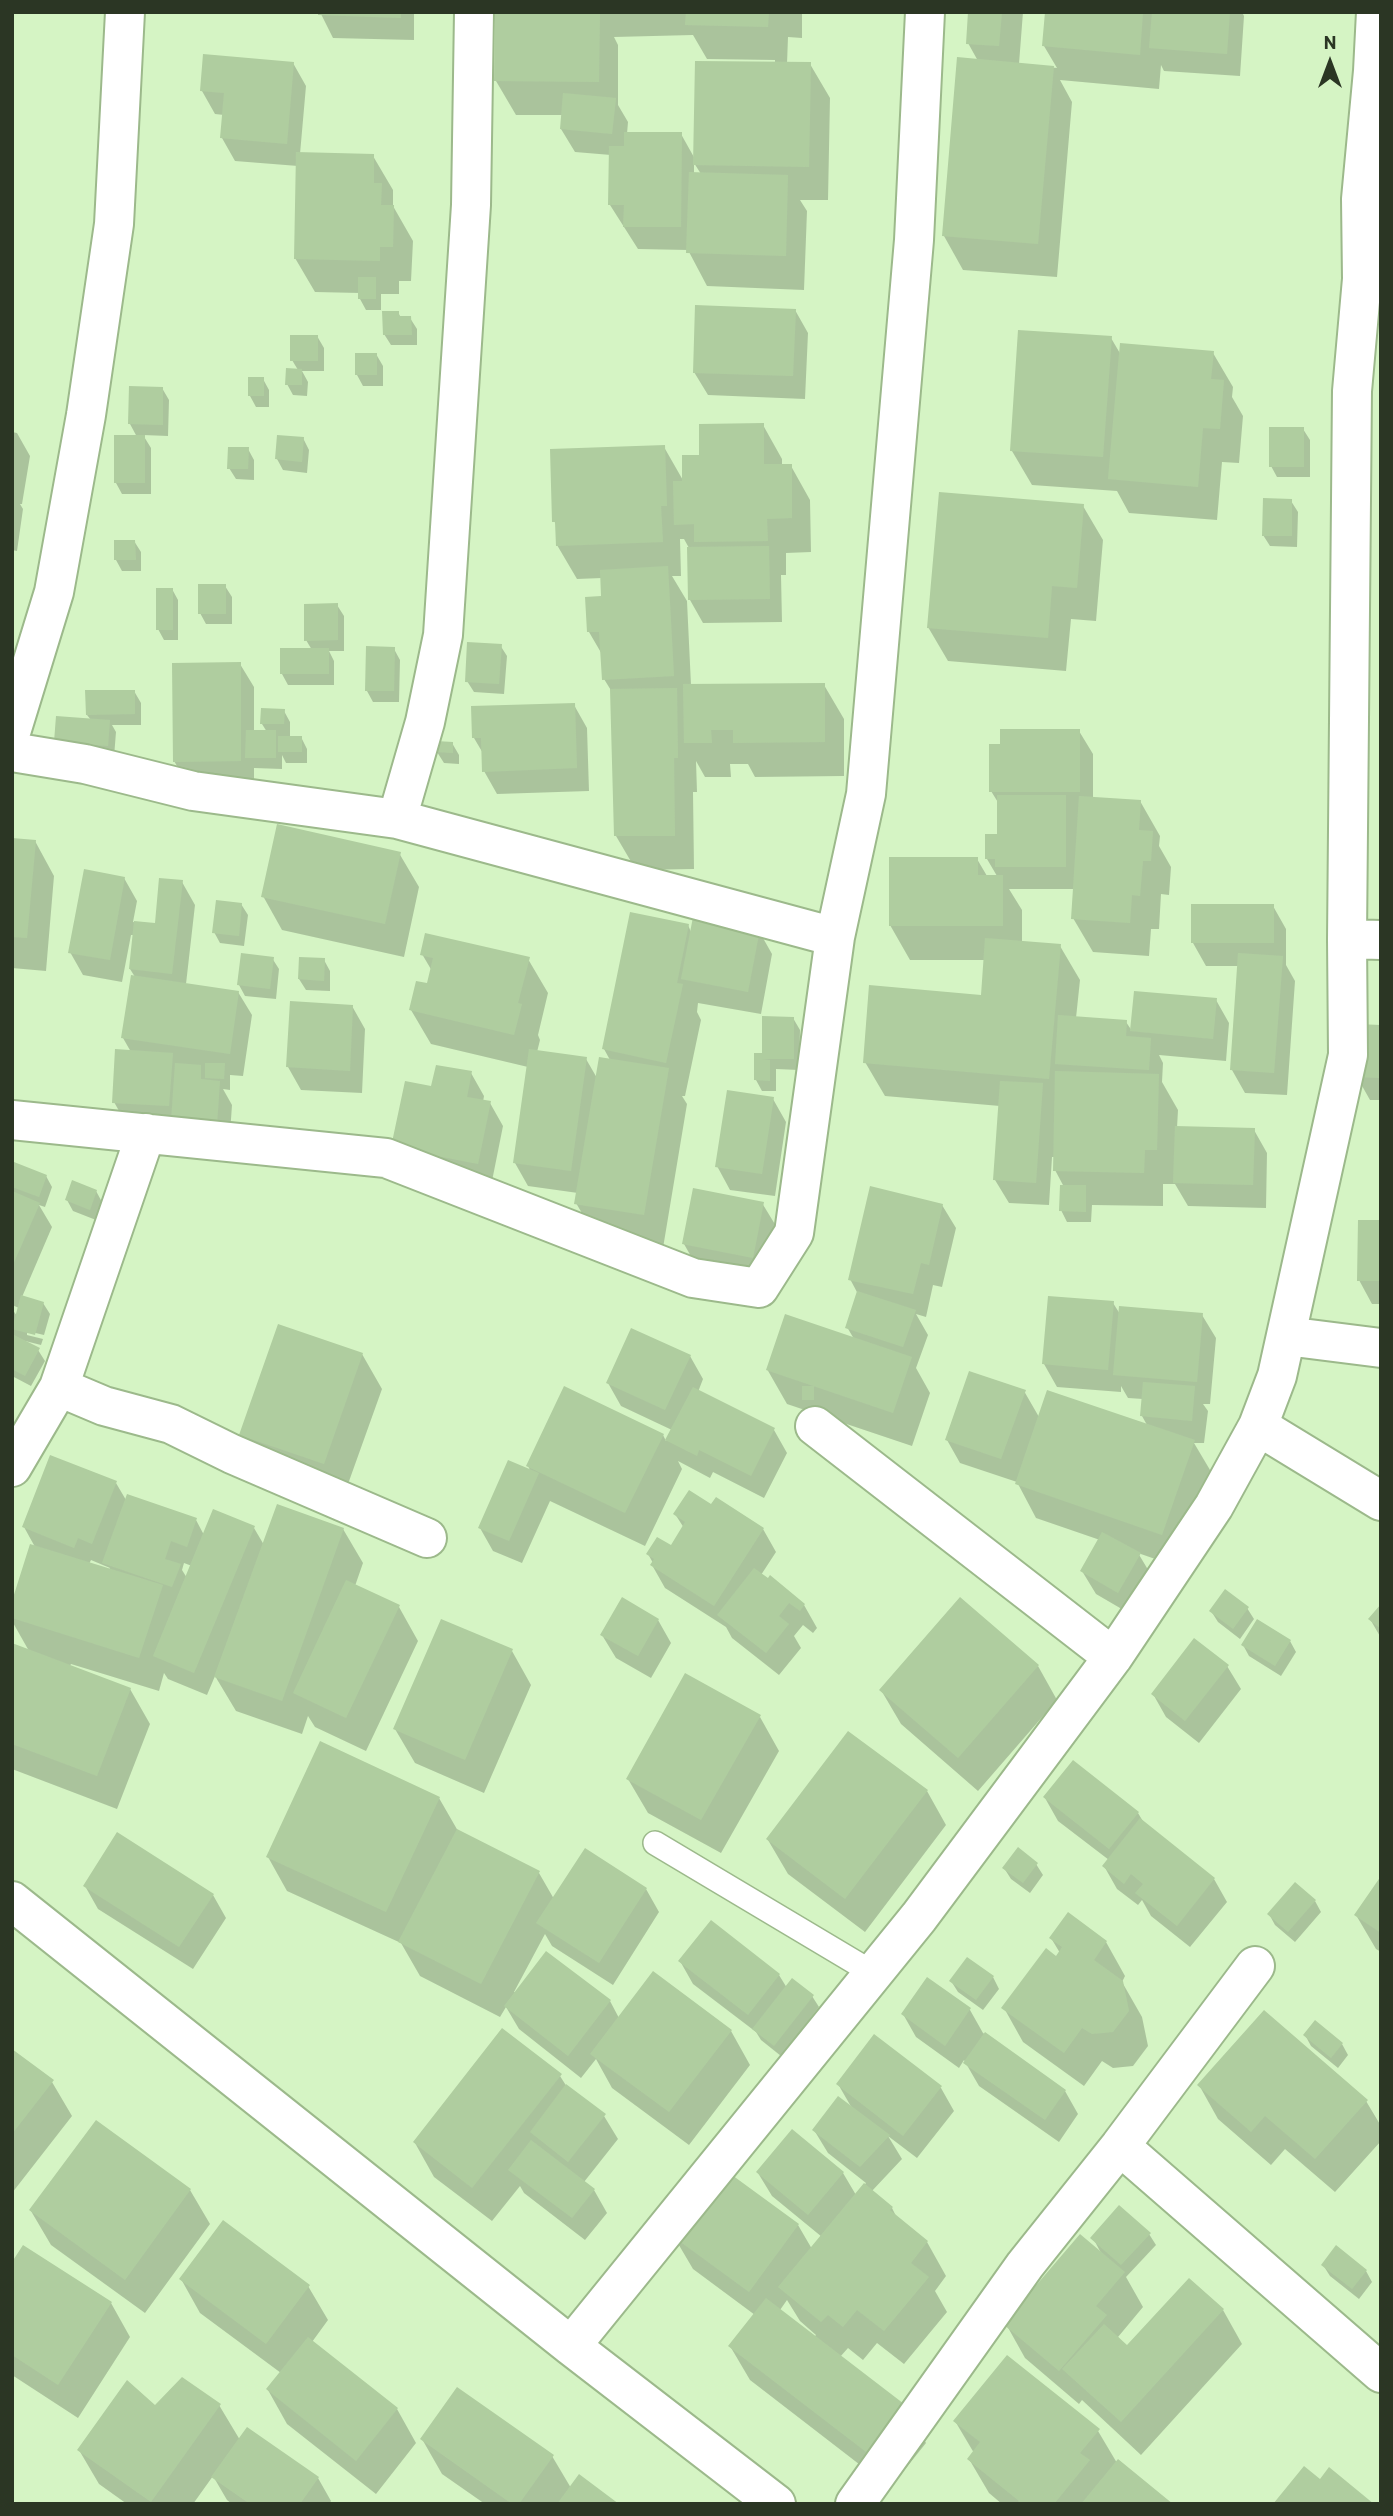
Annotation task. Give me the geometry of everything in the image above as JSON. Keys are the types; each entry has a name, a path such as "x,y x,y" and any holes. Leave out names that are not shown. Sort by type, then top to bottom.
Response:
{"street":[{"path":"12,729 54,592 86,415 114,224 125,12"},
{"path":"397,819 425,722 443,635 471,205 474,12"},
{"path":"12,1120 386,1158 693,1278 759,1288 794,1233 835,937 866,794 914,240 925,12"},
{"path":"571,2346 919,1917 1113,1657 1214,1506 1258,1426 1277,1376 1348,1055 1364,939 1352,391 1371,199 1376,12"},
{"path":"12,752 85,764 193,791 397,819 835,937"},
{"path":"12,1467 59,1387 146,1133"},
{"path":"1286,1336 1381,1348"},
{"path":"59,1387 104,1406 171,1424 232,1454 427,1538"},
{"path":"815,1426 1113,1657"},
{"path":"1258,1426 1381,1501"},
{"path":"12,1901 571,2346 776,2504"},
{"path":"855,2504 1025,2264 1120,2146 1255,1966"},
{"path":"1120,2146 1381,2373"}],"lane":[{"path":"654,1843 873,1973"}],"building":[{"path":"318,12 401,12 401,18 318,15"},
{"path":"495,12 600,12 599,82 494,81"},
{"path":"686,12 769,12 768,27 685,25"},
{"path":"968,12 1002,12 999,46 966,44"},
{"path":"1045,12 1143,12 1140,55 1042,46"},
{"path":"1152,12 1230,12 1227,54 1149,48"},
{"path":"203,54 294,62 287,144 220,138 224,93 200,91"},
{"path":"957,57 1054,66 1038,244 942,236"},
{"path":"695,61 811,62 809,167 693,165"},
{"path":"563,93 616,98 612,134 560,129"},
{"path":"624,132 682,132 681,227 623,227 624,205 608,205 609,146 624,146"},
{"path":"296,152 374,154 374,183 382,183 381,205 394,205 393,247 380,247 380,261 294,259"},
{"path":"689,172 788,175 786,256 686,253"},
{"path":"358,277 376,277 376,299 358,299"},
{"path":"695,305 796,309 793,376 693,373"},
{"path":"382,311 399,311 399,316 411,316 412,335 383,335"},
{"path":"1018,330 1112,336 1103,457 1010,451"},
{"path":"290,335 318,335 318,361 290,361"},
{"path":"1120,343 1214,351 1211,379 1224,380 1220,429 1203,428 1198,487 1108,479"},
{"path":"355,353 377,353 377,375 355,375"},
{"path":"286,368 302,369 302,385 285,385"},
{"path":"248,377 264,377 264,396 248,396"},
{"path":"129,386 163,387 163,425 128,424"},
{"path":"764,423 764,464 792,464 792,518 767,519 768,541 694,542 694,524 674,525 673,481 682,481 682,455 699,455 699,424"},
{"path":"1269,427 1304,427 1304,467 1269,467"},
{"path":"114,435 145,435 145,483 114,483"},
{"path":"277,435 304,437 302,462 275,459"},
{"path":"665,445 667,506 661,506 663,542 556,546 555,522 552,522 550,449"},
{"path":"228,447 249,447 248,469 227,469"},
{"path":"939,492 1084,504 1077,588 1052,586 1048,638 927,628"},
{"path":"1263,498 1292,499 1292,536 1262,536"},
{"path":"114,540 135,540 136,560 114,560"},
{"path":"769,546 770,599 688,600 687,547"},
{"path":"668,566 674,676 602,680 599,632 587,632 585,597 601,596 600,570"},
{"path":"198,584 226,584 226,614 198,614"},
{"path":"156,588 173,588 173,630 156,630"},
{"path":"338,603 338,640 304,641 304,604"},
{"path":"467,642 502,644 499,684 465,682"},
{"path":"366,646 395,647 394,691 365,691"},
{"path":"280,648 329,648 329,674 280,674"},
{"path":"241,662 241,761 173,762 172,663"},
{"path":"825,683 825,742 733,743 733,730 711,730 712,743 684,743 683,684"},
{"path":"677,688 675,836 614,836 610,689"},
{"path":"85,690 135,690 135,714 86,715"},
{"path":"575,703 577,768 482,772 481,738 472,738 471,706"},
{"path":"261,708 285,709 284,724 260,724"},
{"path":"56,716 110,720 108,746 54,742"},
{"path":"1000,729 1080,729 1080,792 989,792 989,744 1000,744"},
{"path":"246,730 276,730 276,758 245,758"},
{"path":"278,736 302,736 302,752 278,752"},
{"path":"436,741 453,742 453,753 435,752"},
{"path":"997,795 1066,795 1066,867 995,867 995,859 985,859 985,834 997,834"},
{"path":"1079,796 1141,800 1139,830 1153,831 1151,861 1143,861 1140,896 1132,895 1130,923 1071,919"},
{"path":"277,824 401,852 385,924 261,897"},
{"path":"12,838 36,840 27,938 12,937"},
{"path":"889,857 978,857 978,875 1003,875 1003,926 889,926"},
{"path":"84,869 125,877 110,960 68,953"},
{"path":"159,878 183,880 172,974 129,969 134,921 155,923"},
{"path":"216,900 242,903 239,936 212,933"},
{"path":"1191,904 1274,904 1274,943 1191,943"},
{"path":"630,912 689,924 677,983 683,984 666,1063 602,1049"},
{"path":"693,917 760,929 748,992 681,979"},
{"path":"425,933 530,957 518,1003 522,1004 514,1035 409,1010 416,981 427,983 433,958 420,955"},
{"path":"985,938 1061,944 1049,1079 863,1063 869,985 981,995"},
{"path":"241,953 274,957 270,989 237,985"},
{"path":"1238,953 1283,956 1274,1073 1230,1070"},
{"path":"299,957 325,958 324,981 298,979"},
{"path":"131,975 239,991 230,1054 121,1038"},
{"path":"1134,991 1217,998 1213,1039 1130,1031"},
{"path":"290,1001 353,1005 350,1071 286,1067"},
{"path":"1058,1015 1127,1020 1126,1036 1151,1038 1149,1070 1055,1064"},
{"path":"762,1016 794,1017 794,1059 761,1059 770,1060 770,1081 754,1080 754,1053 762,1053"},
{"path":"1356,1024 1381,1025 1381,1078 1355,1077"},
{"path":"115,1049 173,1053 169,1106 112,1103"},
{"path":"529,1049 587,1057 571,1171 513,1163"},
{"path":"599,1057 669,1068 644,1215 574,1204"},
{"path":"175,1063 201,1065 201,1079 220,1081 217,1125 171,1122"},
{"path":"205,1063 225,1063 224,1079 205,1078"},
{"path":"436,1065 472,1071 467,1097 491,1101 478,1164 391,1147 405,1081 431,1086"},
{"path":"1055,1071 1159,1074 1157,1150 1145,1150 1144,1173 1053,1171"},
{"path":"1000,1081 1043,1083 1036,1183 993,1180"},
{"path":"727,1090 774,1097 762,1174 715,1167"},
{"path":"1175,1126 1255,1128 1253,1185 1173,1183"},
{"path":"14,1162 47,1175 39,1197 12,1187"},
{"path":"72,1180 97,1190 90,1210 65,1200"},
{"path":"1060,1185 1086,1185 1086,1212 1059,1211"},
{"path":"870,1186 943,1204 929,1265 921,1263 913,1294 848,1280"},
{"path":"693,1188 764,1202 753,1258 682,1244"},
{"path":"12,1191 40,1203 12,1267"},
{"path":"1358,1220 1381,1220 1381,1281 1357,1281"},
{"path":"857,1291 916,1310 903,1347 845,1328"},
{"path":"21,1295 44,1302 35,1335 12,1329"},
{"path":"1048,1296 1114,1301 1108,1370 1042,1364"},
{"path":"1119,1306 1203,1313 1197,1382 1113,1375"},
{"path":"785,1314 912,1357 893,1413 766,1370"},
{"path":"278,1324 363,1353 324,1464 239,1435"},
{"path":"631,1328 691,1355 665,1410 606,1383"},
{"path":"12,1334 40,1348 25,1376 12,1369"},
{"path":"969,1371 1026,1390 1001,1459 945,1440"},
{"path":"1143,1382 1195,1386 1192,1421 1140,1416"},
{"path":"564,1386 664,1434 625,1513 526,1466"},
{"path":"802,1386 814,1386 814,1400 802,1400"},
{"path":"693,1387 775,1428 751,1476 699,1450 697,1456 665,1440"},
{"path":"1047,1390 1195,1440 1162,1535 1015,1484"},
{"path":"50,1455 117,1481 92,1544 78,1538 74,1548 22,1527"},
{"path":"508,1460 539,1473 509,1541 478,1528"},
{"path":"689,1490 711,1504 716,1497 764,1528 714,1606 650,1565 654,1559 646,1554 657,1537 671,1545 685,1522 673,1514"},
{"path":"127,1494 197,1518 187,1547 171,1541 165,1559 181,1564 172,1587 102,1563"},
{"path":"277,1504 344,1528 282,1701 214,1677"},
{"path":"213,1509 255,1526 194,1673 153,1656"},
{"path":"1102,1532 1141,1553 1118,1593 1080,1571"},
{"path":"30,1544 163,1585 139,1658 12,1618 12,1601"},
{"path":"754,1568 768,1578 770,1575 805,1604 800,1611 789,1603 779,1616 789,1624 766,1653 717,1615"},
{"path":"346,1580 400,1605 346,1718 293,1693"},
{"path":"1225,1589 1249,1607 1233,1629 1209,1611"},
{"path":"622,1597 659,1619 638,1656 600,1635"},
{"path":"960,1597 1039,1665 958,1758 879,1690"},
{"path":"1381,1604 1381,1629 1368,1619"},
{"path":"441,1619 513,1649 465,1760 393,1729"},
{"path":"1257,1619 1291,1640 1275,1666 1241,1645"},
{"path":"1194,1638 1229,1665 1185,1721 1151,1694"},
{"path":"12,1643 131,1688 97,1776 12,1744"},
{"path":"685,1673 761,1715 701,1820 626,1779"},
{"path":"848,1731 928,1790 845,1899 766,1839"},
{"path":"320,1741 440,1797 386,1912 266,1857"},
{"path":"1073,1760 1139,1812 1109,1849 1043,1797"},
{"path":"1140,1818 1215,1878 1177,1926 1135,1893 1143,1884 1131,1874 1124,1884 1102,1866"},
{"path":"457,1829 540,1871 481,1984 398,1942"},
{"path":"117,1832 214,1894 179,1947 83,1886"},
{"path":"1018,1847 1038,1863 1023,1883 1002,1868"},
{"path":"585,1848 647,1888 599,1963 536,1923"},
{"path":"1381,1876 1381,1933 1354,1915"},
{"path":"1295,1882 1316,1900 1288,1932 1267,1914"},
{"path":"1068,1912 1107,1941 1094,1960 1123,1981 1129,2011 1113,2032 1092,2034 1082,2028 1064,2053 1001,2008 1046,1948 1056,1956 1062,1947 1049,1938"},
{"path":"711,1920 780,1974 748,2015 678,1961"},
{"path":"546,1951 611,2000 568,2056 504,2006"},
{"path":"967,1957 994,1976 976,2000 949,1981"},
{"path":"653,1971 732,2030 669,2112 590,2054"},
{"path":"927,1977 971,2008 945,2046 901,2014"},
{"path":"792,1978 814,1995 774,2046 752,2029"},
{"path":"1264,2010 1368,2100 1315,2159 1265,2116 1251,2132 1197,2085"},
{"path":"1315,2020 1343,2043 1331,2058 1303,2035"},
{"path":"502,2028 562,2074 472,2188 413,2142"},
{"path":"985,2032 1066,2090 1045,2120 963,2063"},
{"path":"874,2034 942,2086 903,2136 836,2084"},
{"path":"12,2049 54,2080 12,2134"},
{"path":"566,2084 606,2114 568,2162 530,2132"},
{"path":"838,2096 890,2135 860,2167 812,2130"},
{"path":"96,2120 191,2189 125,2280 29,2210"},
{"path":"792,2129 844,2172 808,2215 756,2172"},
{"path":"531,2140 595,2189 572,2218 508,2170"},
{"path":"721,2167 799,2224 749,2292 671,2235"},
{"path":"864,2183 893,2207 890,2210 928,2241 911,2263 929,2277 884,2331 857,2310 843,2327 828,2315 821,2322 778,2287"},
{"path":"1119,2205 1151,2233 1121,2265 1090,2238"},
{"path":"223,2220 310,2285 266,2344 179,2279"},
{"path":"1080,2234 1125,2272 1096,2306 1107,2315 1059,2371 1003,2324"},
{"path":"23,2245 112,2302 58,2385 12,2355 12,2262"},
{"path":"1336,2245 1367,2270 1352,2289 1321,2265"},
{"path":"1189,2278 1224,2309 1121,2422 1062,2369 1104,2324 1127,2345"},
{"path":"766,2298 908,2407 870,2455 728,2346"},
{"path":"308,2337 398,2408 356,2461 266,2389"},
{"path":"1007,2355 1100,2429 1080,2453 1090,2460 1054,2504 1016,2504 1019,2501 967,2459 980,2442 953,2421"},
{"path":"182,2377 221,2404 151,2502 77,2450 127,2380 155,2405"},
{"path":"457,2387 554,2455 519,2504 512,2504 420,2439"},
{"path":"247,2427 319,2477 300,2504 250,2504 211,2477"},
{"path":"1118,2459 1173,2504 1081,2504"},
{"path":"1304,2466 1320,2479 1329,2467 1374,2504 1273,2504"},
{"path":"579,2474 619,2504 557,2504"}]}
